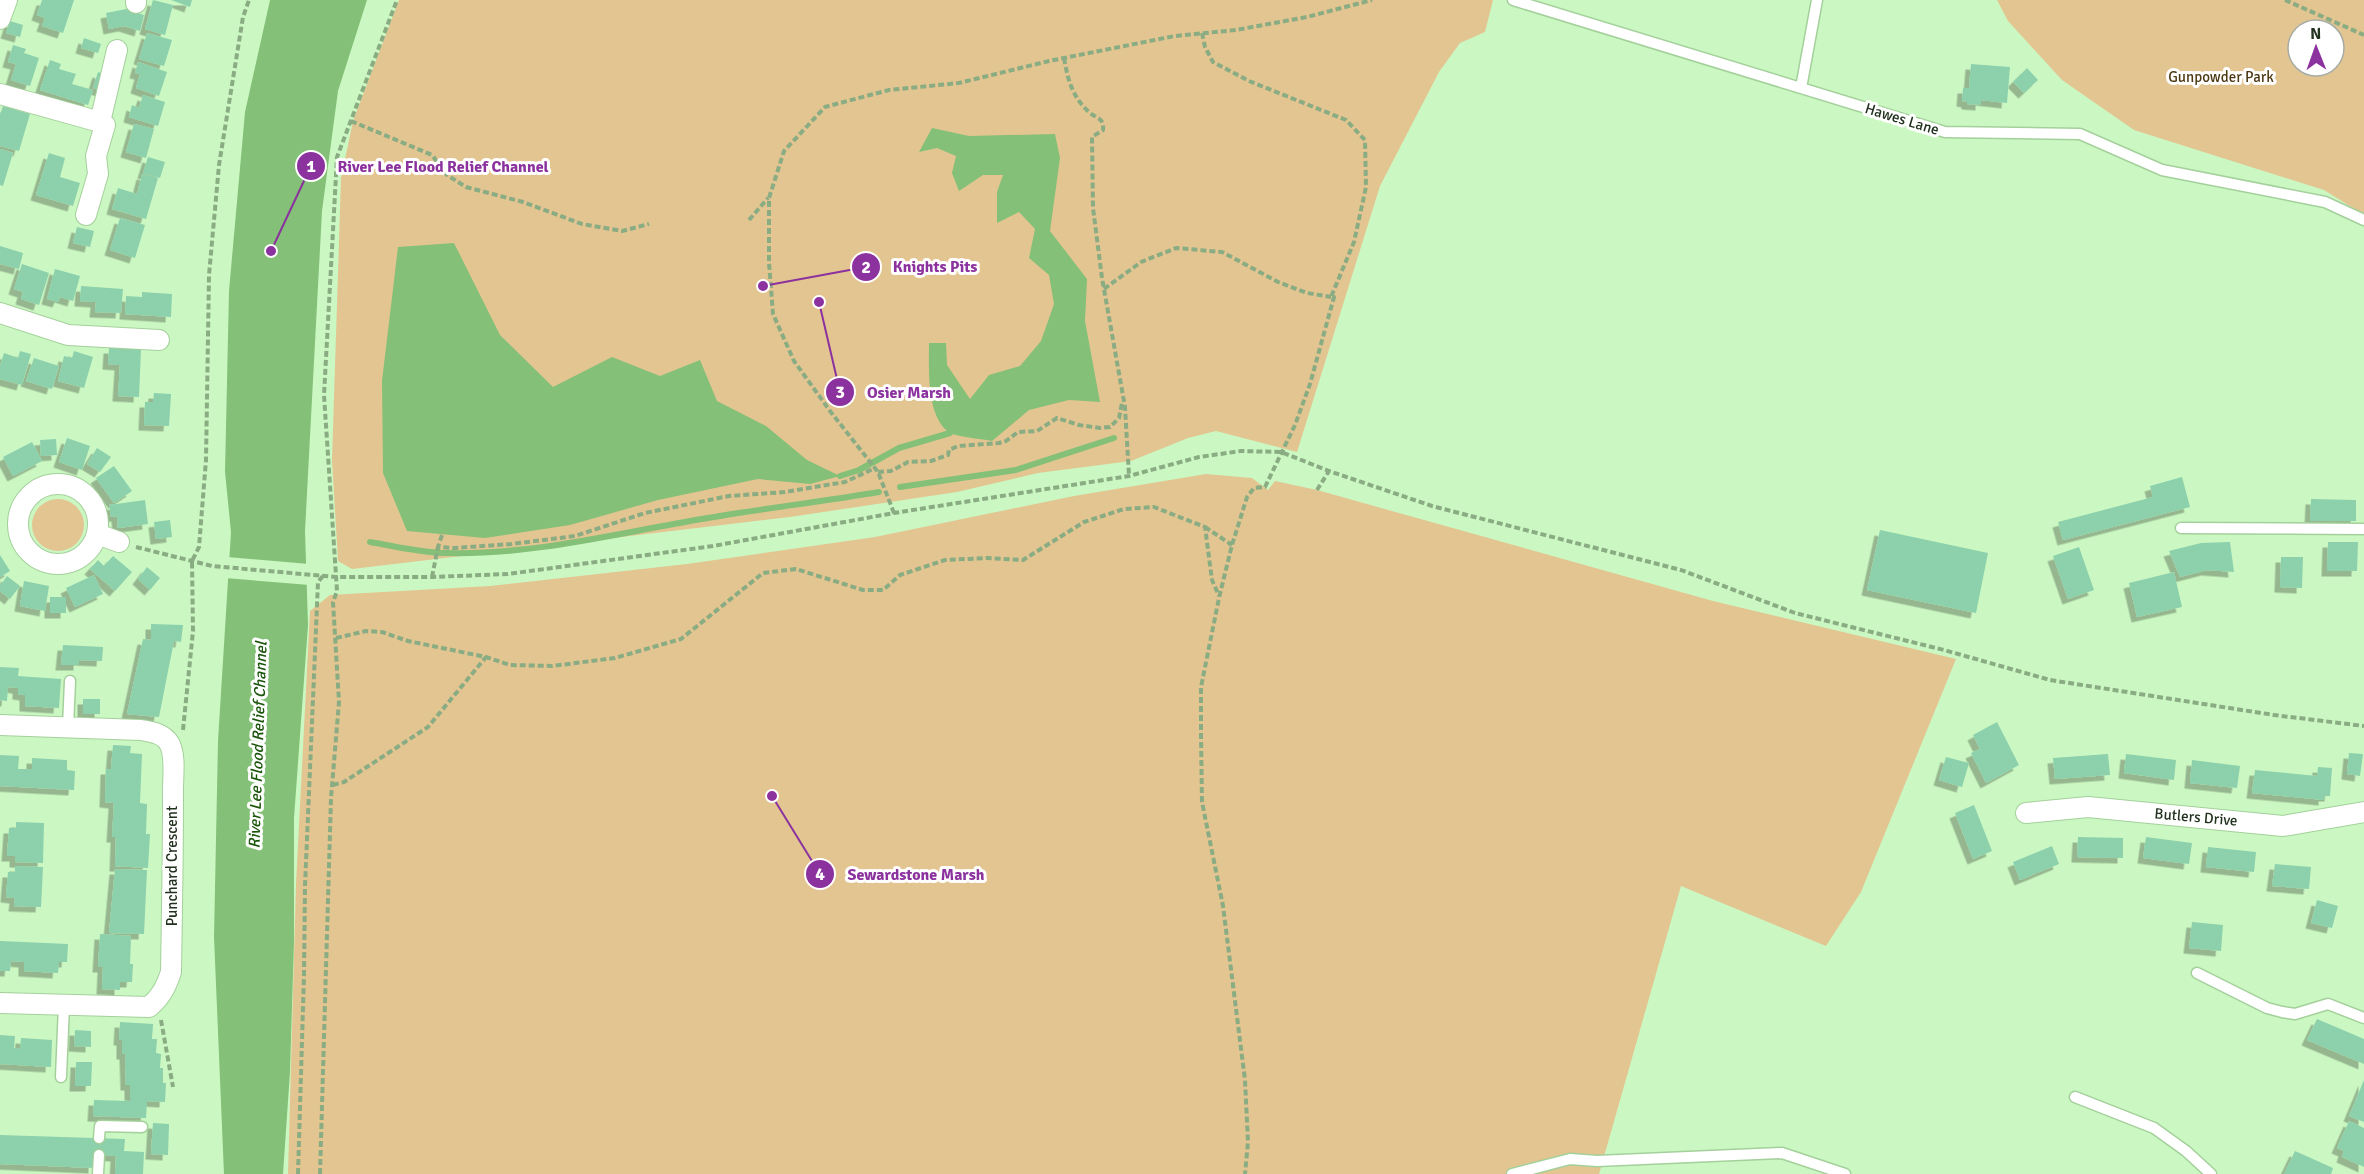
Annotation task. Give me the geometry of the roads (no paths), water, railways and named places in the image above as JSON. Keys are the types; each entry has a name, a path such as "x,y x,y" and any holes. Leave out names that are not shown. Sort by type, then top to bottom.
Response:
{"street":[{"path":"0,18 7,0"},
{"path":"100,122 117,50"},
{"path":"0,93 105,125 96,156 98,174 86,215"},
{"path":"0,313 68,335 159,339"},
{"path":"56,483 69,484 90,498 96,510 97,534 92,546 83,555 60,564 48,562 36,557 27,549 9,511 24,502 38,489 56,483"},
{"path":"97,534 119,543"},
{"path":"0,724 68,727"},
{"name":"Punchard Crescent","path":"64,1005 149,1007 165,988 171,972 172,778 171,749 168,741 156,733 141,730 68,727"},
{"name":"Butlers Drive","path":"2026,813 2088,807 2283,826 2364,812"},
{"path":"0,1003 64,1005"}],"lane":[{"name":"Hawes Lane","path":"1513,0 1945,132 2080,135 2162,170 2325,202 2364,220"},
{"path":"1801,88 1817,0"},
{"path":"2181,528 2364,529"},
{"path":"68,727 70,681"},
{"path":"2196,973 2267,1008 2295,1014 2328,1004 2364,1018"},
{"path":"62,1077 64,1005"},
{"path":"2075,1097 2154,1128 2187,1151 2211,1174"},
{"path":"99,1138 100,1126 142,1127"},
{"path":"1512,1174 1570,1159 1597,1161 1782,1153 1845,1174"},
{"path":"98,1174 99,1155"}],"water":[{"path":"270,0 367,0 338,91 322,211 305,531 308,625 294,818 294,941 290,1072 283,1174 224,1174 214,937 218,741 231,532 225,472 229,291 245,112"},
{"path":"932,128 969,136 1055,134 1060,158 1050,231 1087,279 1085,321 1100,402 1069,400 1029,410 992,441 950,433 942,426 930,392 929,343 946,343 947,365 970,399 989,375 1020,366 1041,341 1054,304 1049,275 1029,258 1035,229 1019,212 997,223 997,192 1003,175 983,175 959,191 952,173 956,156 937,148 919,152"},
{"path":"454,243 500,335 553,387 612,357 660,376 700,360 717,401 766,426 807,460 840,476 810,484 758,479 658,500 570,525 485,538 407,531 383,473 382,381 398,247"}],"waterway":[{"path":"840,476 859,470 899,448 950,433"},
{"path":"900,487 1016,470 1114,438"},
{"path":"370,542 437,553 507,551 567,544 709,518 879,492"}],"place":[{"name":"River Lee Flood Relief Channel","path":"271,251"},
{"name":"Knights Pits","path":"763,286"},
{"name":"Osier Marsh","path":"819,302"},
{"name":"Sewardstone Marsh","path":"772,796"}],"park label":[{"name":"Gunpowder Park","path":"2221,77"}]}
